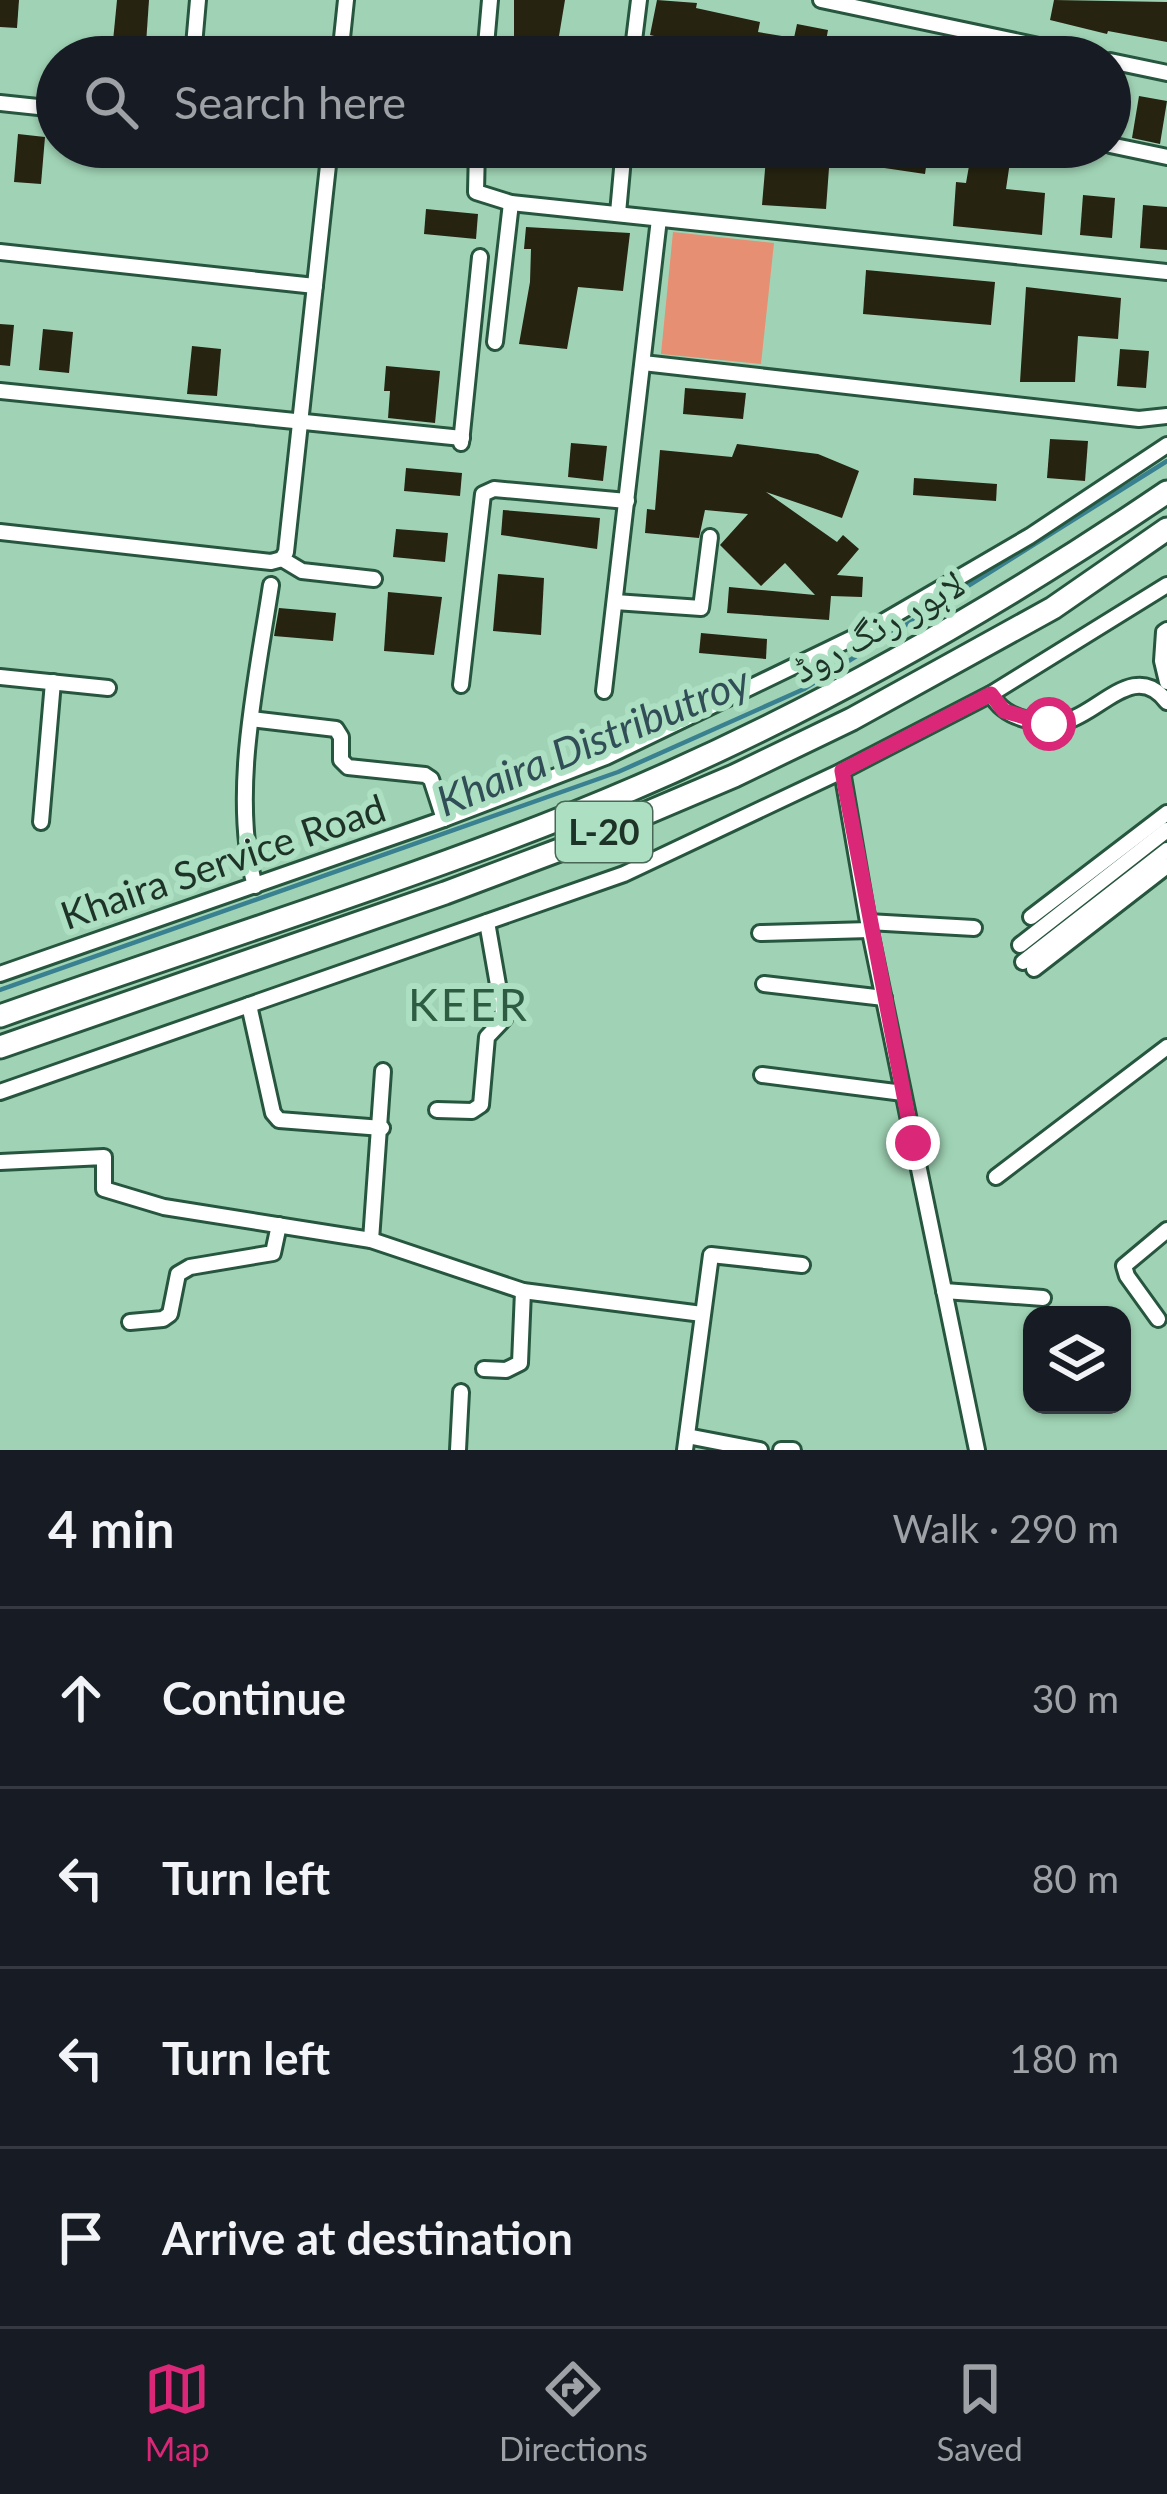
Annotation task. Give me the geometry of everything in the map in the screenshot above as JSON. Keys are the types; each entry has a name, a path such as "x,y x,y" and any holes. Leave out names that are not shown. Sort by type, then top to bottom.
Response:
{"highway":[{"name":"لاہور رنگ روڈ","path":"0,1016 542,826 690,763 899,660 1167,492"},
{"name":"لاہور رنگ روڈ","path":"0,1047 445,893 734,776 852,718 1053,608 1167,529"}],"street":[{"path":"195,36 198,0"},
{"path":"342,36 346,0"},
{"path":"487,36 490,0"},
{"path":"635,36 638,0"},
{"path":"821,0 992,36"},
{"path":"1131,65 1167,73"},
{"path":"0,103 36,107"},
{"path":"1131,149 1167,157"},
{"path":"0,532 271,562 281,559 286,552 329,168"},
{"path":"475,168 474,187 482,197 511,203 1167,272"},
{"path":"618,213 622,168"},
{"path":"495,343 511,203"},
{"path":"604,691 659,219"},
{"path":"0,252 315,286"},
{"path":"0,392 461,440 480,257"},
{"path":"643,363 1139,418 1167,416"},
{"name":"Khaira Service Road","path":"0,974 606,758 869,630 1030,536 1167,445"},
{"path":"461,685 483,494 494,489 627,501"},
{"path":"615,602 701,608 710,538"},
{"path":"281,559 302,571 374,579"},
{"path":"255,886 249,864 246,786 271,585"},
{"path":"0,1092 624,874 991,694 1167,585"},
{"path":"1167,630 1162,662 1167,682"},
{"path":"0,677 108,688"},
{"path":"40,822 53,682"},
{"path":"991,694 1004,711 1049,724 1073,719 1136,684 1159,691 1167,702"},
{"path":"251,718 336,728 343,765 425,775 431,779 444,819"},
{"path":"842,771 869,926 977,1450"},
{"path":"1030,917 1167,813"},
{"path":"1019,944 1167,830"},
{"path":"1167,850 1029,965 1167,866"},
{"path":"437,1110 472,1111 481,1105 487,1037 504,1019 487,922"},
{"path":"760,933 869,926 974,928"},
{"path":"764,984 884,998"},
{"path":"249,1005 273,1113 279,1120 382,1128"},
{"path":"996,1178 1167,1047"},
{"path":"371,1240 383,1071"},
{"path":"762,1075 903,1093"},
{"path":"0,1162 104,1157 104,1189 164,1207 371,1240 523,1292 702,1314"},
{"path":"130,1322 164,1319 170,1314 178,1274 190,1268 273,1253 279,1225"},
{"path":"1158,1319 1126,1276 1124,1266 1167,1230"},
{"path":"760,1450 686,1443 711,1255 802,1265"},
{"path":"484,1369 515,1369 520,1363 523,1292"},
{"path":"944,1292 1043,1298"},
{"path":"458,1450 461,1392"},
{"path":"781,1450 794,1450"}],"shaded area":[{"path":"673,232 774,243 761,364 661,354"}],"building":[{"path":"0,0 19,0 17,28 0,27"},
{"path":"117,0 149,0 147,36 113,36"},
{"path":"514,0 565,0 559,36 514,36"},
{"path":"657,0 697,3 696,8 760,22 758,32 782,36 654,36 650,35"},
{"path":"1054,0 1167,2 1167,42 1050,20"},
{"path":"797,24 828,30 827,36 794,36"},
{"path":"1139,96 1167,101 1160,144 1132,138"},
{"path":"18,134 36,136 41,184 14,182"},
{"path":"765,168 829,168 826,209 762,205"},
{"path":"884,168 926,168 925,174"},
{"path":"969,168 1009,168 1006,189 1045,193 1042,235 953,226 956,182 966,183"},
{"path":"1083,195 1115,198 1112,238 1080,235"},
{"path":"1143,205 1167,207 1167,250 1140,248"},
{"path":"426,209 478,214 476,239 424,234"},
{"path":"526,227 630,233 623,291 578,287 567,349 519,344 530,282"},
{"path":"866,270 995,282 991,325 863,314"},
{"path":"1026,287 1121,298 1118,339 1078,336 1075,382 1020,382"},
{"path":"0,324 14,325 10,366 0,365"},
{"path":"43,329 73,332 69,373 39,370"},
{"path":"192,346 221,349 217,396 187,394"},
{"path":"1120,349 1149,351 1146,388 1117,386"},
{"path":"386,366 440,371 435,423 388,418"},
{"path":"685,388 746,393 743,419 683,414"},
{"path":"1050,439 1088,441 1085,481 1047,478"},
{"path":"571,443 607,446 603,481 568,477"},
{"path":"737,444 818,454 859,471 842,518 766,492 837,542 843,535 859,549 837,575 863,577 862,597 831,596 829,620 727,613 729,587 815,595 785,563 761,586 720,545 748,514 705,510 699,538 645,533 647,509 655,510 660,450 732,457"},
{"path":"406,468 462,473 460,496 404,491"},
{"path":"914,478 997,484 996,501 913,495"},
{"path":"503,510 600,518 597,549 501,535"},
{"path":"396,529 448,533 445,562 393,557"},
{"path":"498,574 544,578 541,635 493,631"},
{"path":"388,592 442,597 434,655 384,651"},
{"path":"279,608 336,613 333,641 274,636"},
{"path":"701,633 767,639 766,659 699,653"}],"waterway":[{"name":"Khaira Distributroy","path":"0,990 618,772 804,689 1167,461"}],"district":[{"name":"KEER","path":"469,1005"}],"route":[{"path":"913,1143 842,771 991,694 1004,711 1049,724"}]}
